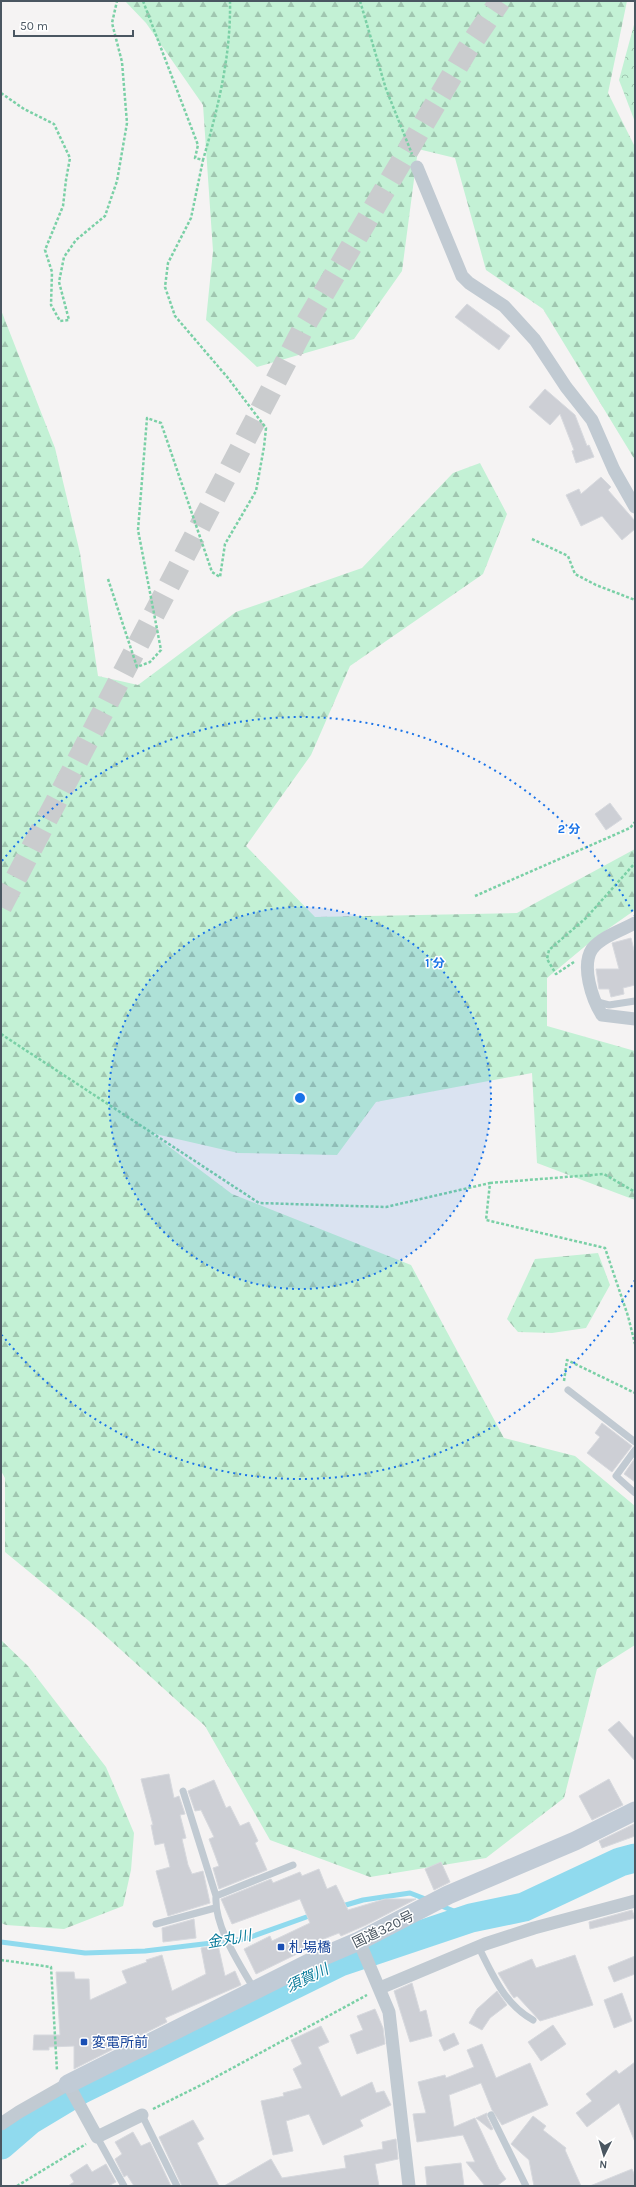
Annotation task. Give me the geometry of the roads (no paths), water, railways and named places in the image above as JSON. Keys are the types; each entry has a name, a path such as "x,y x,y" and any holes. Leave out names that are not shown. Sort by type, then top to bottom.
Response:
{"street":[{"path":"416,167 462,276 468,284 504,306 535,340 566,387 592,420 614,470 635,507"},
{"path":"635,923 605,938 592,949 589,962 590,991 593,1001 602,1015 635,1019"},
{"name":"国道320号","path":"66,2087 319,1958 360,1944 448,1895 576,1841 635,1811"},
{"path":"379,1984 478,1946 534,1928 635,1901"},
{"path":"360,1944 379,1984 389,2012 409,2186"},
{"path":"1,2124 18,2112 66,2087 94,2134 142,2115"}],"lane":[{"path":"593,1001 609,1005 635,1001"},
{"path":"568,1390 635,1442"},
{"path":"635,1450 616,1476 635,1494"},
{"path":"182,1791 216,1896 215,1908 231,1949 255,1991"},
{"path":"216,1896 293,1865"},
{"path":"156,1924 215,1908"},
{"path":"478,1946 503,1991 519,2012 534,2020"},
{"path":"142,2115 176,2186"},
{"path":"491,2115 526,2186"},
{"path":"94,2134 124,2186"}],"waterway":[{"name":"須賀川","path":"1,2145 30,2120 80,2090 340,1962 471,1918 524,1907 620,1862 635,1858"},
{"name":"金丸川","path":"339,1907 363,1900 410,1893 428,1900"},
{"name":"金丸川","path":"439,1905 471,1918"},
{"name":"金丸川","path":"1,1942 85,1953 145,1951 245,1939 312,1915"}],"tunnel":[{"path":"1,907 305,325 467,50 500,1"}],"place":[{"name":"札場橋","path":"281,1947"},
{"name":"変電所前","path":"84,2042"}]}
